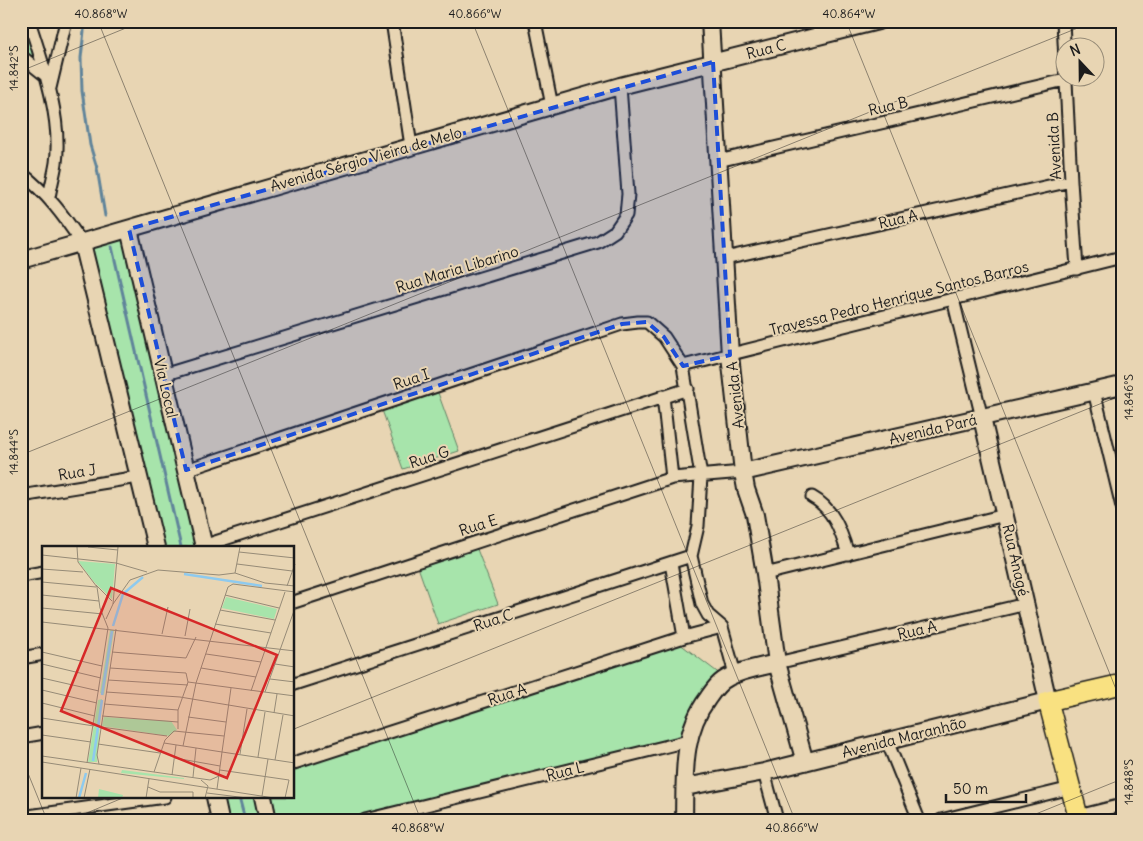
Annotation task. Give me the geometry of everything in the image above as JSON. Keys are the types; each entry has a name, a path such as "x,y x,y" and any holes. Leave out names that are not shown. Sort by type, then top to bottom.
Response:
{"main road":[{"name":"Avenida Maranhão","path":"1048,702 1122,684"},
{"name":"Rua Anagé","path":"1048,702 1078,818"}],"street":[{"path":"29,21 50,89 54,117 56,163 48,197"},
{"path":"50,89 66,21"},
{"path":"392,21 411,146"},
{"path":"535,21 552,106"},
{"name":"Avenida A","path":"710,21 730,355 743,472 746,489 755,515 777,663 805,762"},
{"name":"Rua C","path":"713,62 878,21"},
{"name":"Avenida B","path":"1063,21 1064,38"},
{"path":"21,56 46,76"},
{"name":"Avenida Sérgio Vieira de Melo","path":"21,260 620,86 713,62"},
{"name":"Rua B","path":"718,161 1056,82"},
{"name":"Rua Maria Libarino","path":"163,375 598,242 615,231 626,215 628,194 620,86"},
{"name":"Avenida B","path":"1065,88 1077,269"},
{"path":"21,173 36,184 48,197 82,243 156,546"},
{"name":"Rua A","path":"725,258 1071,181"},
{"name":"Via Local","path":"129,229 204,546"},
{"name":"Travessa Pedro Henrique Santos Barros","path":"683,366 1122,257"},
{"name":"Rua Anagé","path":"953,300 1048,702"},
{"name":"Rua I","path":"186,470 622,324 647,322 664,337 683,366"},
{"path":"683,366 701,476 698,526 691,556 702,604 708,615 722,627 728,677 702,705 694,721 688,741 685,764 684,820"},
{"name":"Avenida Pará","path":"743,472 1122,384"},
{"name":"Rua G","path":"207,546 688,389"},
{"path":"1094,391 1122,507"},
{"path":"663,396 672,478"},
{"name":"Rua E","path":"295,602 672,478 743,472"},
{"name":"Rua J","path":"21,496 138,477"},
{"path":"812,497 827,508 840,530 848,554"},
{"path":"765,574 1005,516"},
{"name":"Rua C","path":"295,684 691,556"},
{"path":"671,563 684,637"},
{"path":"21,576 42,572"},
{"name":"Rua A","path":"728,677 777,663 1026,604"},
{"name":"Rua A","path":"295,763 684,637 722,627"},
{"path":"21,658 42,654"},
{"name":"Avenida Maranhão","path":"685,787 764,772 1048,702"},
{"path":"21,737 42,734"},
{"name":"Rua L","path":"365,820 688,741"},
{"path":"887,741 919,820"},
{"path":"764,772 777,820"},
{"path":"941,820 1071,788"},
{"path":"21,818 158,798"},
{"path":"215,798 220,820"},
{"path":"263,798 268,820"},
{"path":"1078,818 1122,805"}],"highlighted area":[{"path":"713,62 730,355 683,366 664,337 647,322 622,324 186,470 129,229"}],"green space":[{"path":"21,21 24,21 36,58 21,52"},
{"path":"122,236 127,239 199,546 162,546 138,451 92,246"},
{"path":"437,390 459,451 403,469 382,410"},
{"path":"475,544 498,604 438,624 417,564"},
{"path":"675,640 729,681 697,732 411,808 348,820 278,820 272,798 295,798 295,769"},
{"path":"221,798 261,798 266,820 227,820"}],"waterway":[{"path":"85,21 81,58 82,91 90,145 97,168 105,216"},
{"path":"112,247 181,546"},
{"path":"239,798 245,820"}]}
